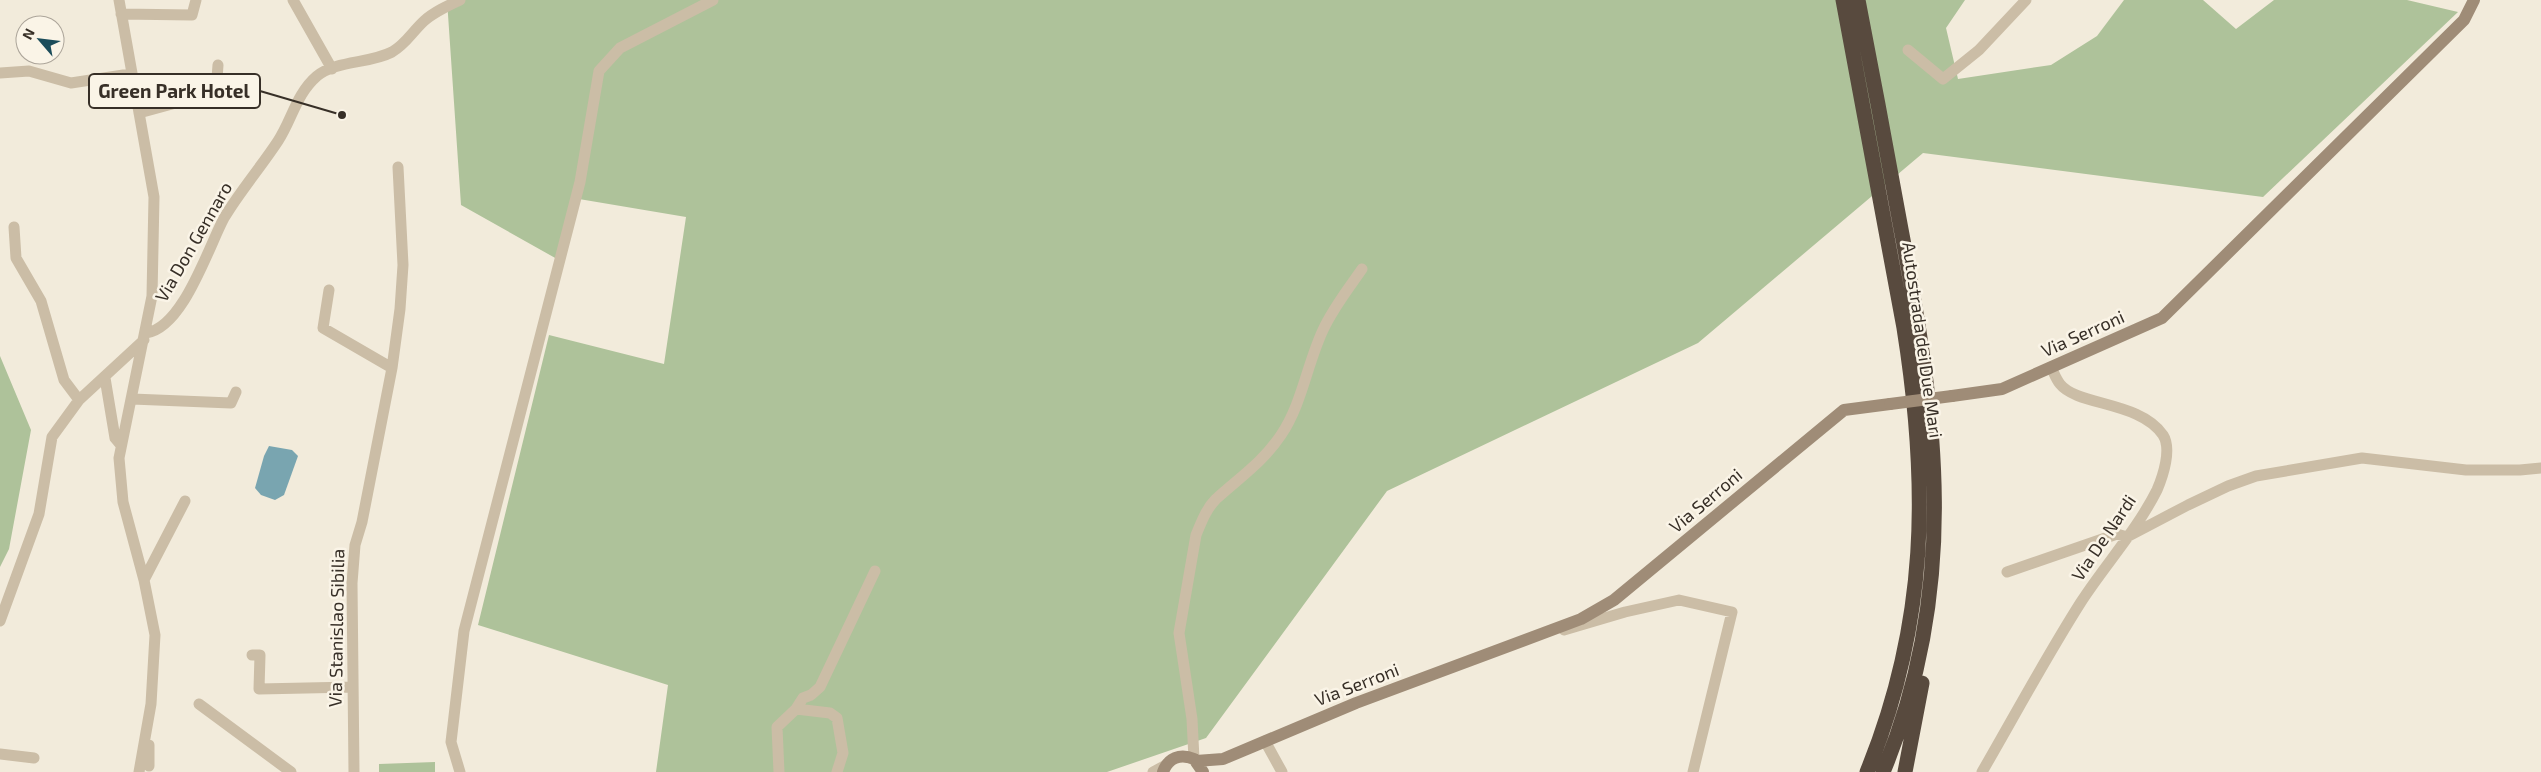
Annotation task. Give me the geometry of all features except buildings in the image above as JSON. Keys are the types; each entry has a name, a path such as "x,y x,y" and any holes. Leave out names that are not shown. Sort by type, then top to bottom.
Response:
{"highway":[{"name":"Autostrada dei Due Mari","path":"1843,0 1870,104 1928,381 1935,474 1934,552 1930,586 1914,678 1902,721 1884,772"},
{"name":"Autostrada dei Due Mari","path":"1858,0 1870,104 1912,381 1920,474 1919,551 1908,634 1888,717 1867,772"},
{"path":"1905,772 1931,636 1942,552 1943,474 1938,430 1928,381"}],"main road":[{"name":"Via Serroni","path":"1181,756 1198,764 1222,759 1356,703 1532,639 1586,622 1844,410 2002,389 2162,318 2460,25 2474,0"},
{"path":"1164,768 1181,756"},
{"name":"Via Serroni","path":"1211,772 1222,759"}],"street":[{"path":"119,0 130,74 154,197 152,296 132,399 120,444 119,458 123,502 144,580 155,635 156,650 144,769"},
{"path":"121,14 192,15 196,0"},
{"path":"293,0 332,69"},
{"name":"Via Don Gennaro","path":"0,621 40,514 52,437 79,400 120,364 145,337 161,328 184,300 205,264 224,219 279,138 299,97 317,76 332,69 390,52 406,42 414,30 438,11 460,0"},
{"path":"460,772 451,742 464,631 580,182 599,71 620,48 713,0"},
{"path":"1908,50 1942,79 1979,50 2026,0"},
{"path":"139,113 216,92 218,64"},
{"path":"0,73 29,71 71,83 130,74"},
{"name":"Via Stanislao Sibilia","path":"354,772 352,583 354,545 362,522 392,368 400,309 403,265 398,167"},
{"path":"14,227 16,258 41,301 64,380 79,400"},
{"path":"1198,764 1192,745 1192,719 1179,633 1196,536 1202,521 1215,500 1265,456 1282,433 1298,400 1324,328 1362,269"},
{"path":"329,290 323,328 392,368"},
{"path":"120,364 129,364 138,371"},
{"name":"Via De Nardi","path":"1982,772 2066,626 2127,537 2157,489 2165,469 2166,448 2164,436 2147,420 2120,407 2070,391 2060,385 2051,367"},
{"path":"105,378 114,438 120,444"},
{"path":"132,399 231,403 236,392"},
{"path":"2007,572 2117,534 2127,537 2228,486 2256,476 2362,458 2466,470 2541,468"},
{"path":"144,580 185,501"},
{"path":"778,772 777,727 796,709 803,698 811,695 820,687 875,571"},
{"path":"1586,622 1679,600 1732,612 1693,772"},
{"path":"252,655 260,655 259,689 353,687"},
{"path":"198,704 291,772"},
{"path":"796,709 830,713 837,718 843,753 838,772"},
{"path":"1265,741 1282,772"},
{"path":"1181,756 1192,745"},
{"path":"0,754 34,758"},
{"path":"1153,772 1164,768"}],"green space":[{"path":"447,0 1965,0 1946,28 1958,79 2051,65 2097,36 2124,0 2203,0 2236,29 2274,0 2407,0 2458,12 2263,197 1923,153 1698,343 1387,491 1206,738 1107,772 656,772 668,685 478,625 549,335 664,364 686,217 579,199 557,259 461,205"},
{"path":"0,356 31,430 9,549 0,567"},
{"path":"435,762 435,772 379,772 379,764"}],"water":[{"path":"269,446 292,450 298,456 284,495 275,500 261,495 255,488 264,456"}],"place":[{"name":"Green Park Hotel","path":"342,115"}]}
